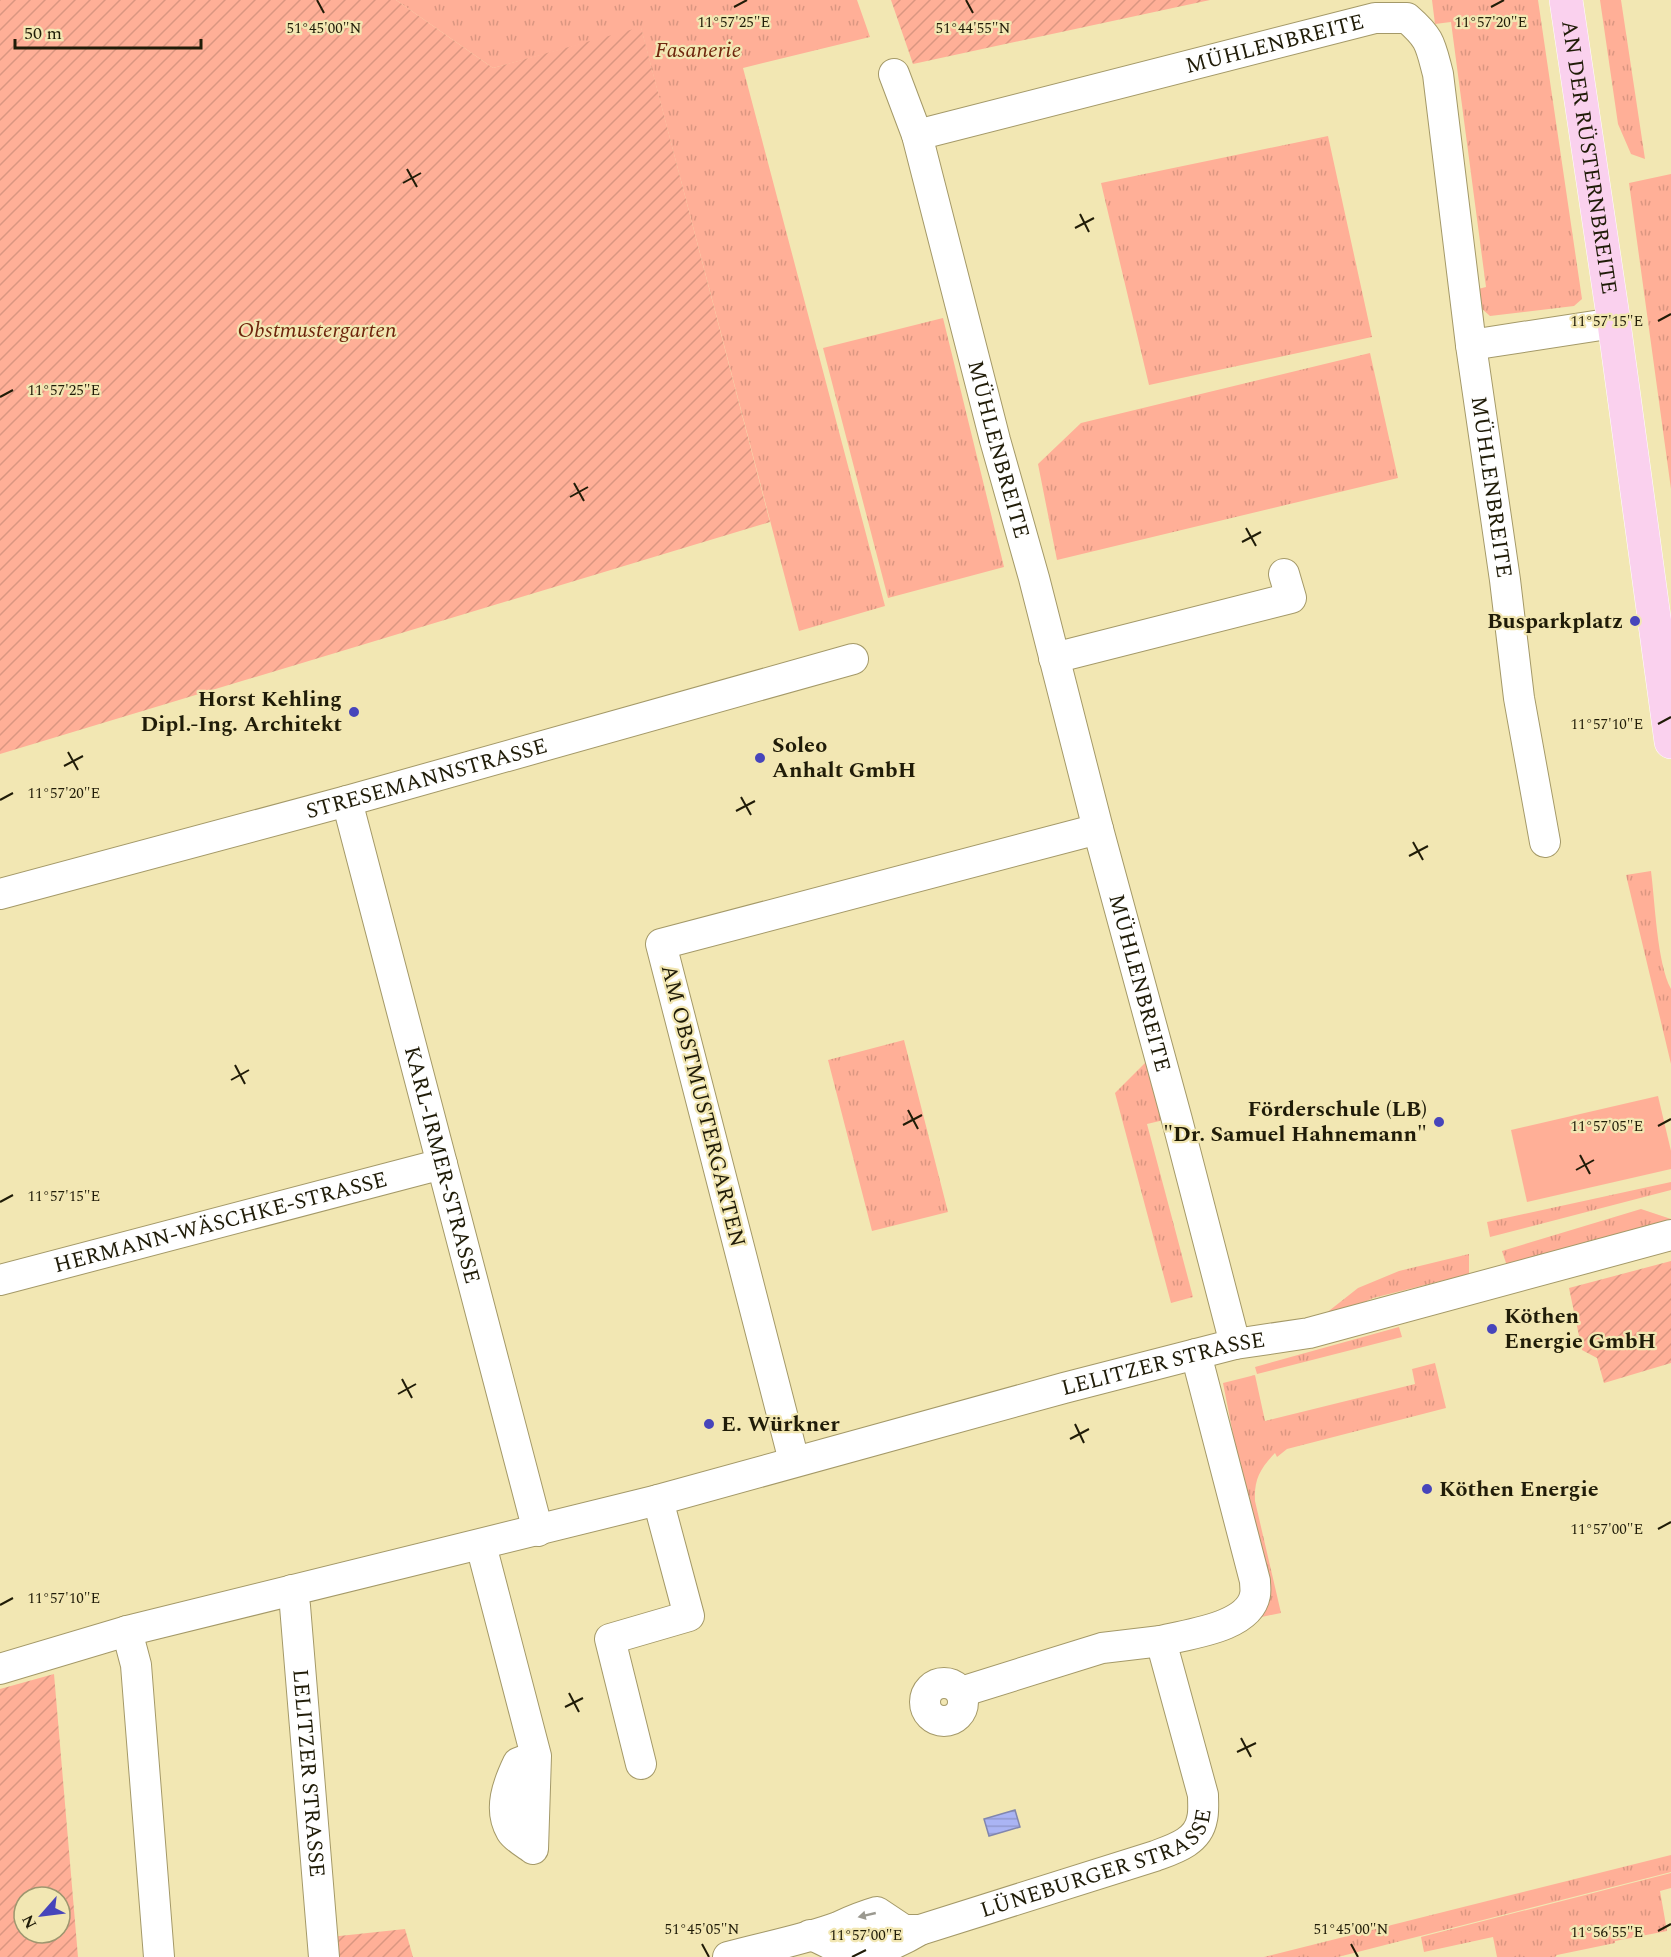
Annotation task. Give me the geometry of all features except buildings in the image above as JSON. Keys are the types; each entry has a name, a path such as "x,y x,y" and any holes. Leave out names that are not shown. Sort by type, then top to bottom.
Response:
{"main road":[{"name":"AN DER RÜSTERNBREITE","path":"1566,0 1614,323 1671,742"}],"street":[{"name":"MÜHLENBREITE","path":"917,135 1375,18 1407,18 1425,34 1438,74 1471,345 1505,580 1519,698 1545,842"},
{"name":"MÜHLENBREITE","path":"894,74 917,135 995,440 1034,578 1098,829 1235,1344"},
{"path":"1471,345 1614,323"},
{"path":"1054,658 1291,598 1284,574"},
{"name":"STRESEMANNSTRASSE","path":"0,894 347,801 853,659"},
{"name":"KARL-IRMER-STRASSE","path":"347,801 538,1531"},
{"name":"AM OBSTMUSTERGARTEN","path":"794,1461 661,944 1098,829"},
{"name":"HERMANN-WÄSCHKE-STRASSE","path":"0,1280 442,1164"},
{"name":"LELITZER STRASSE","path":"0,1669 127,1631 538,1531 1196,1354 1235,1344 1309,1333 1671,1235"},
{"path":"962,1692 1102,1648 1161,1641 1224,1625 1239,1618 1249,1609 1256,1596 1255,1581 1196,1354"},
{"path":"642,1764 610,1639 689,1616 658,1500"},
{"path":"481,1545 536,1756"},
{"name":"LELITZER STRASSE","path":"292,1590 324,1957"},
{"path":"127,1631 136,1665 159,1957"},
{"name":"LÜNEBURGER STRASSE","path":"728,1957 810,1935 838,1926 856,1917 877,1912 904,1930 920,1930 1182,1846 1195,1835 1202,1820 1203,1795 1161,1641"}],"green space":[{"name":"Obstmustergarten","path":"0,0 396,0 493,68 641,27 770,522 0,754"},
{"name":"Fasanerie","path":"396,0 857,0 870,37 743,68 885,606 799,631 641,28 493,68"},
{"path":"891,0 1210,0 913,64"},
{"path":"1432,0 1538,0 1582,299 1574,306 1490,316 1481,308 1478,289 1486,287 1451,22 1435,24"},
{"path":"1600,0 1621,0 1645,159 1631,154 1618,124"},
{"path":"1328,136 1372,337 1149,385 1101,183"},
{"path":"1671,174 1671,489 1629,183"},
{"path":"943,318 1004,567 888,598 823,348"},
{"path":"1370,353 1398,478 1057,560 1038,464 1081,423"},
{"path":"1651,871 1657,932 1666,978 1671,989 1671,1064 1626,875"},
{"path":"904,1040 948,1212 872,1231 828,1060"},
{"path":"1148,1060 1164,1120 1147,1124 1193,1297 1171,1303 1115,1093"},
{"path":"1658,1096 1671,1151 1671,1169 1527,1202 1511,1130"},
{"path":"1671,1182 1671,1190 1490,1237 1487,1222"},
{"path":"1641,1209 1671,1219 1671,1221 1507,1266 1502,1251"},
{"path":"1469,1254 1469,1274 1373,1298 1340,1314 1325,1314 1358,1288 1399,1271"},
{"path":"1671,1261 1671,1363 1604,1383 1597,1358 1582,1350 1569,1288"},
{"path":"1399,1327 1402,1337 1257,1374 1255,1367"},
{"path":"1435,1363 1446,1408 1287,1449 1277,1457 1275,1453 1265,1464 1257,1480 1255,1501 1281,1613 1252,1619 1239,1465 1223,1383 1255,1375 1265,1421 1415,1384 1412,1369"},
{"path":"54,1674 72,1885 12,1885 12,1945 72,1945 72,1886 78,1957 0,1957 0,1689"},
{"path":"1671,1855 1671,1872 1338,1957 1264,1957"},
{"path":"1671,1873 1671,1888 1660,1891 1667,1931 1615,1941 1615,1943 1555,1957 1497,1957 1493,1937 1424,1952 1421,1937"},
{"path":"405,1929 413,1957 332,1957 330,1937"}],"water":[{"path":"1015,1810 1020,1827 989,1836 984,1819"}],"place":[{"name":"Busparkplatz","path":"1635,621"},
{"name":"Horst Kehling Dipl.-Ing. Architekt","path":"354,712"},
{"name":"Soleo Anhalt GmbH","path":"760,758"},
{"name":"Förderschule (LB) \"Dr. Samuel Hahnemann\"","path":"1439,1122"},
{"name":"Köthen Energie GmbH","path":"1492,1329"},
{"name":"E. Würkner","path":"709,1424"},
{"name":"Köthen Energie","path":"1427,1489"}]}
